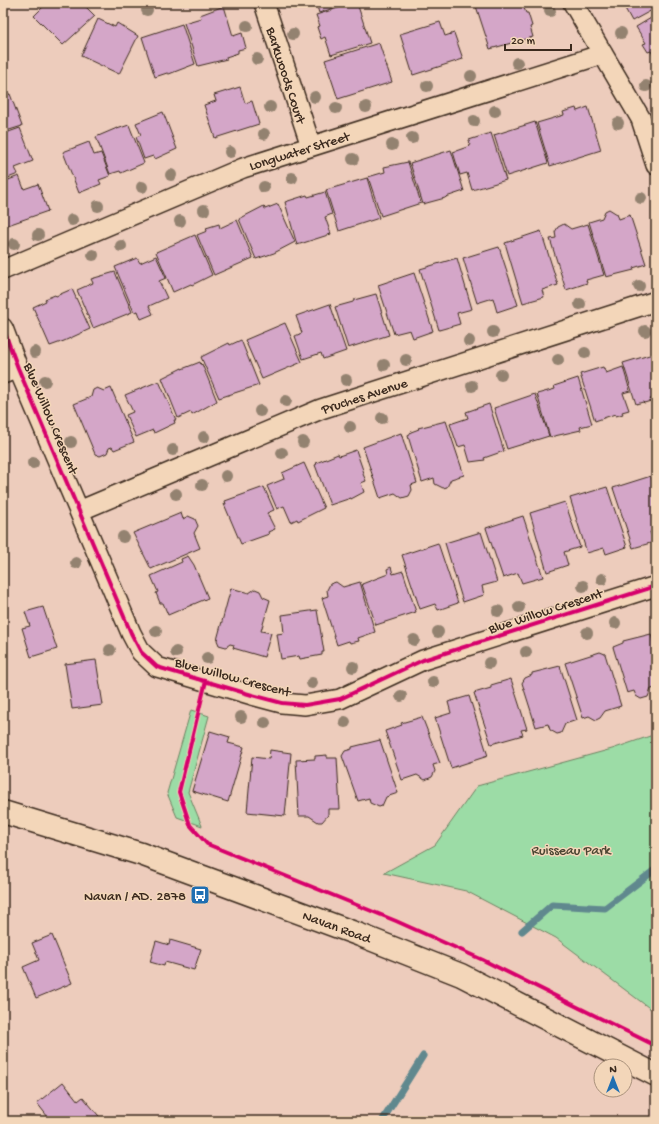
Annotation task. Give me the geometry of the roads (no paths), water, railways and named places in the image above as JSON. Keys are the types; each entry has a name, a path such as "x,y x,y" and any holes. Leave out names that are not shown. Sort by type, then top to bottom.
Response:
{"main road":[{"name":"Navan Road","path":"3,812 141,854 360,935 461,975 656,1075"}],"street":[{"name":"Barkwoods Court","path":"264,3 311,146"},
{"path":"573,3 641,119 656,166"},
{"name":"Longwater Street","path":"3,270 242,168 603,54"},
{"name":"Pruches Avenue","path":"80,511 321,409 656,302"},
{"name":"Blue Willow Crescent","path":"3,328 11,371 80,511 141,652 158,667 282,703 305,705 340,699 423,660 656,586"}],"waterway":[{"path":"522,931 552,905 605,908 656,869"},
{"path":"382,1121 423,1056"}],"place":[{"name":"Navan / AD. 2878","path":"200,895"}],"park label":[{"name":"Ruisseau Park","path":"571,849"}]}
